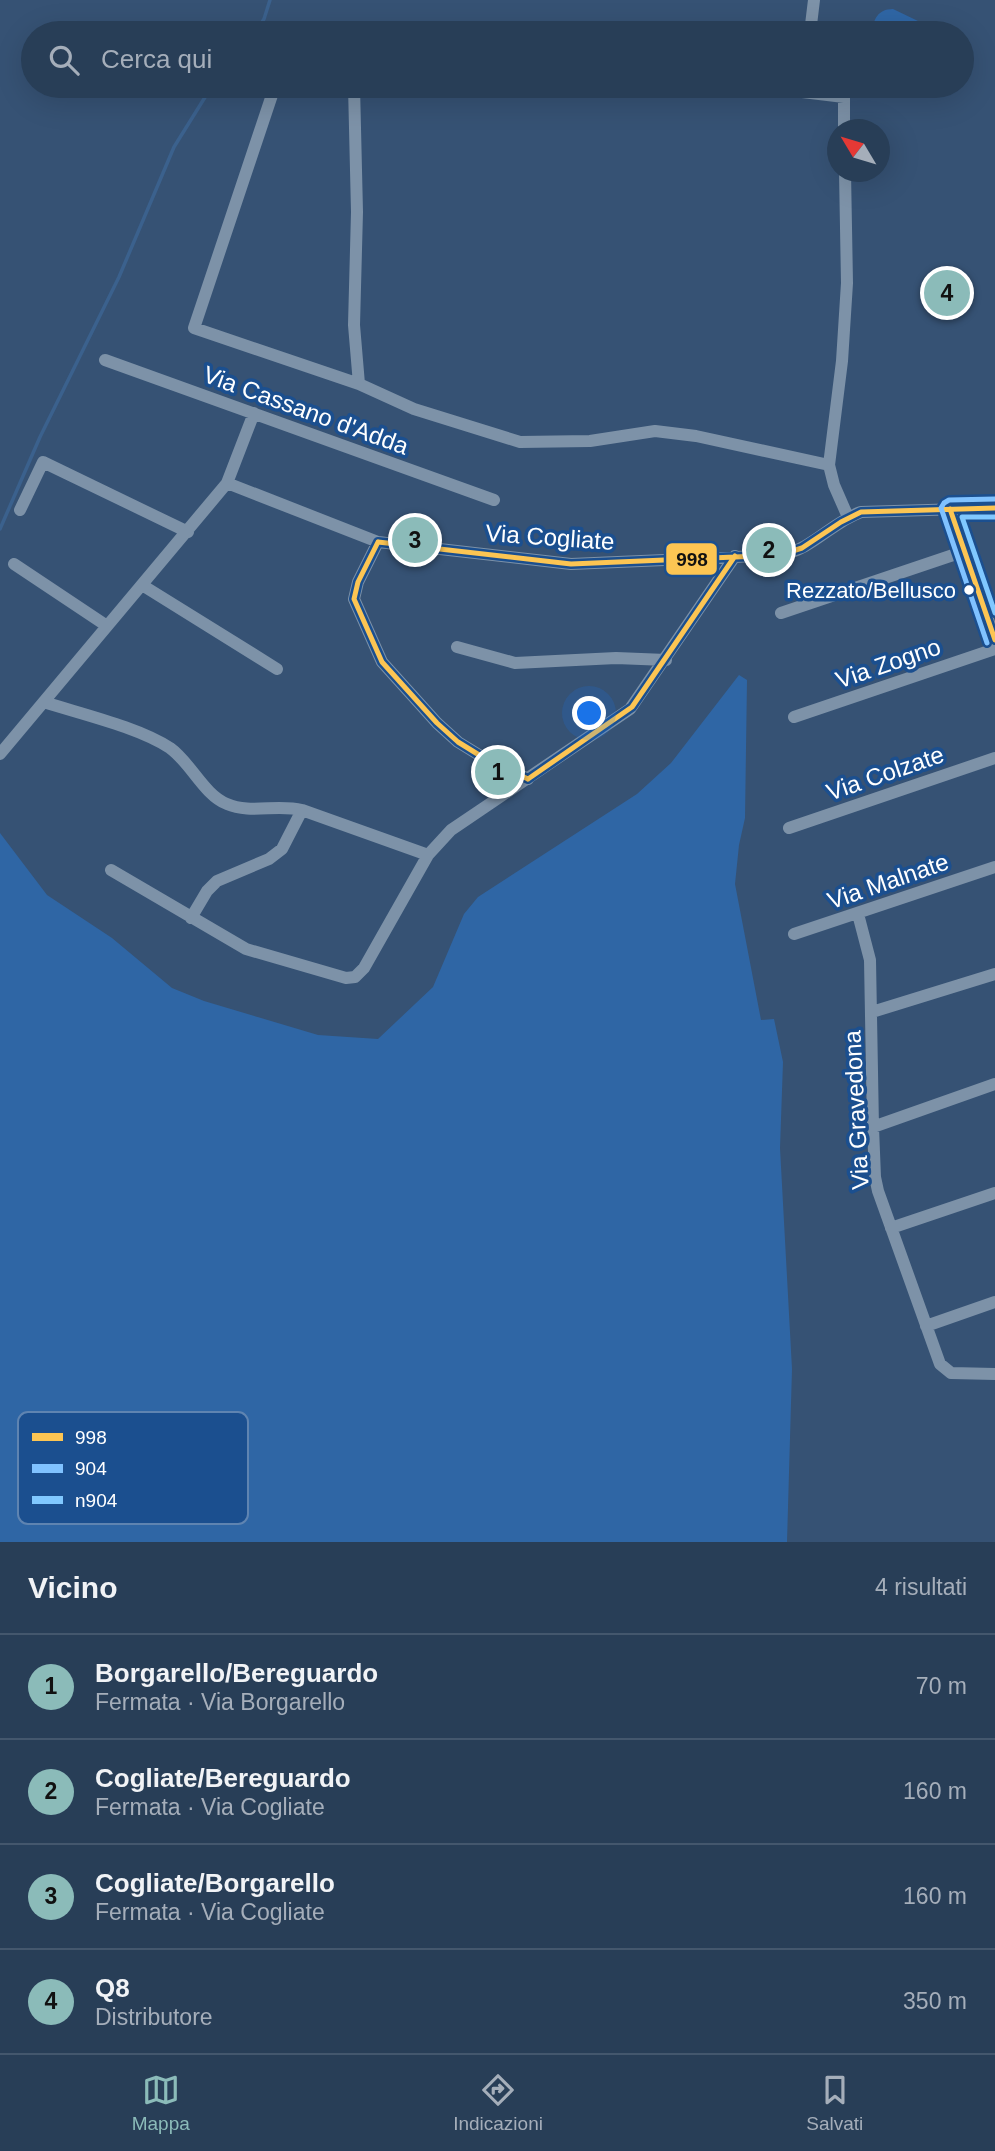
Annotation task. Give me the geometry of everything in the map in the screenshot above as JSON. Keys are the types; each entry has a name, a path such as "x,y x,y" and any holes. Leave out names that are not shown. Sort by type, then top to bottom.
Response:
{"street":[{"path":"811,21 814,0"},
{"path":"271,98 194,328 359,384 414,409 520,442 590,441 655,432 696,436 829,465"},
{"path":"354,98 357,212 354,325 359,384"},
{"path":"844,98 844,119"},
{"path":"845,182 847,283 842,361 829,465 834,485 848,517"},
{"name":"Via Cassano d'Adda","path":"105,360 494,500"},
{"path":"0,754 227,483 254,413"},
{"path":"20,510 43,462 188,532"},
{"name":"Via Cogliate","path":"227,483 379,542 571,564 794,552 848,517 873,510 995,508"},
{"path":"950,509 995,640"},
{"path":"379,542 356,587 354,599 382,662 437,723 458,742 528,779"},
{"path":"781,613 965,551"},
{"path":"111,870 240,947 346,978 355,977 364,968 428,855 448,833 627,712 666,660 735,556"},
{"path":"14,564 107,626"},
{"path":"142,585 277,669"},
{"path":"457,647 515,663 617,658 666,660"},
{"name":"Via Zogno","path":"794,717 995,649"},
{"path":"44,702 129,730 167,746 187,763 216,797 229,805 302,810 428,855"},
{"name":"Via Colzate","path":"789,828 995,758"},
{"path":"191,918 207,891 217,881 278,852 286,843 302,810"},
{"name":"Via Malnate","path":"794,934 995,867"},
{"name":"Via Gravedona","path":"858,914 870,960 876,1181 938,1361 944,1369 955,1373 995,1374"},
{"path":"872,1012 995,974"},
{"path":"873,1126 995,1084"},
{"path":"891,1228 995,1193"},
{"path":"926,1326 995,1302"}],"shaded area":[{"path":"888,9 918,21 875,21 880,13"},
{"path":"739,675 747,680 745,818 735,884 761,1020 774,1019 783,1062 780,1148 792,1369 787,1542 0,1542 0,833 47,895 112,938 172,988 204,1001 318,1035 378,1039 433,987 464,914 478,897 637,794 671,763"}],"waterway":[{"path":"263,21 270,0"},
{"path":"0,529 40,437 119,277 174,147 205,98"}],"transit line":[{"name":"904","path":"987,643 941,508 949,500 995,499"},
{"name":"998","path":"378,542 571,564 780,555 802,548 861,512 995,508"},
{"name":"998","path":"950,509 995,640"},
{"name":"n904","path":"995,517 962,517 995,613"},
{"name":"998","path":"378,542 358,582 354,599 382,662 437,723 458,742 528,779"},
{"name":"998","path":"528,779 632,707 735,556"}],"place":[{"name":"Q8","path":"947,293"},
{"name":"Cogliate/Borgarello","path":"415,540"},
{"name":"Cogliate/Bereguardo","path":"769,550"},
{"name":"Rezzato/Bellusco","path":"969,590"},
{"name":"Borgarello/Bereguardo","path":"498,772"}]}
